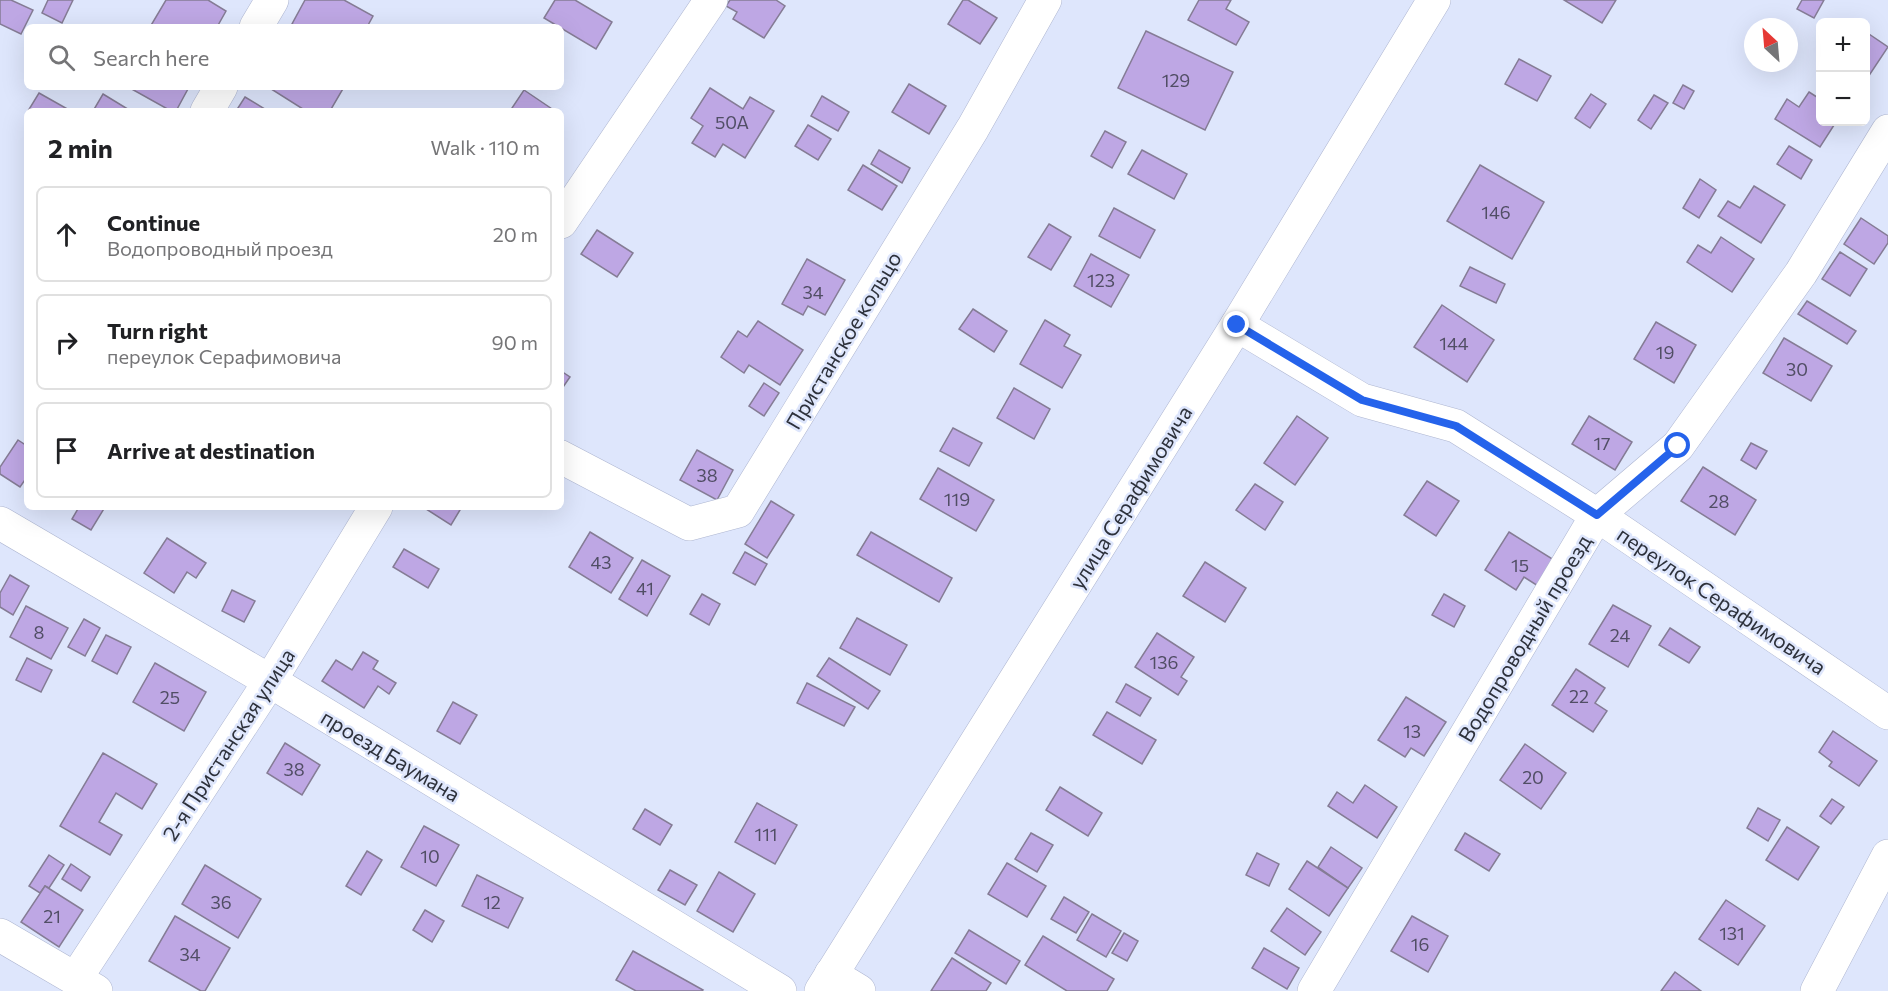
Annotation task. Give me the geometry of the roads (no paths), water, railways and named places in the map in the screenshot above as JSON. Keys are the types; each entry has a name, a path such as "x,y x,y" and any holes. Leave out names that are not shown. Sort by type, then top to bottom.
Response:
{"street":[{"path":"258,24 272,0"},
{"path":"564,218 711,0"},
{"name":"Пристанское кольцо","path":"564,460 688,524 738,511 973,128 1045,0"},
{"name":"улица Серафимовича","path":"826,983 1237,325 1434,0"},
{"path":"209,108 219,90"},
{"name":"Водопроводный проезд","path":"1314,991 1597,515 1678,446 1801,273 1888,131"},
{"name":"переулок Серафимовича","path":"1237,325 1362,400 1456,426 1597,515 1888,713"},
{"name":"2-я Пристанская улица","path":"86,985 374,510"},
{"name":"проезд Баумана","path":"0,523 270,681 780,991"},
{"path":"1817,991 1877,896 1888,856"},
{"path":"0,935 86,985"},
{"path":"826,983 859,991"}]}
